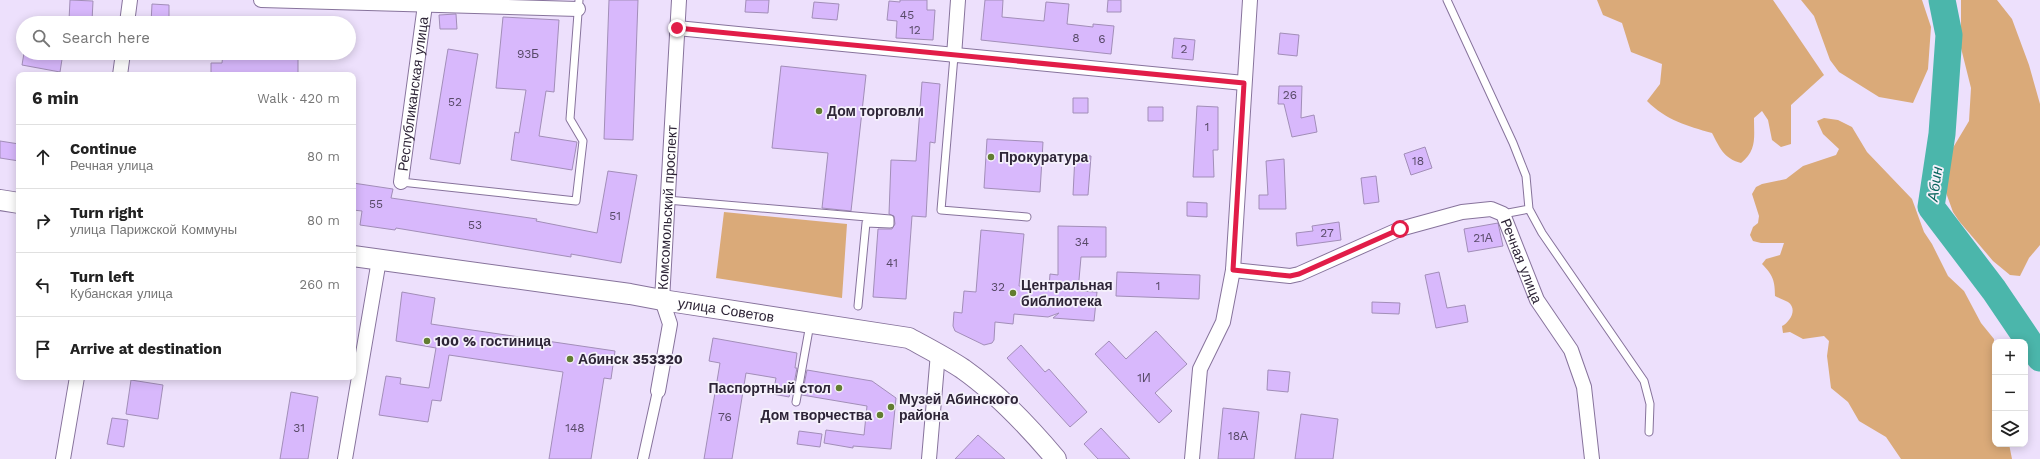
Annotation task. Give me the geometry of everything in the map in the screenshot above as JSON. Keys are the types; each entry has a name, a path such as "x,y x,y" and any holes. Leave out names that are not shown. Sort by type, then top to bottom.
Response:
{"main road":[{"path":"0,200 16,203"},
{"name":"улица Советов","path":"356,256 622,293 909,338 938,353 964,370 1004,404 1056,459"}],"street":[{"path":"128,16 130,0"},
{"path":"260,0 425,5 578,4"},
{"name":"Комсомольский проспект","path":"643,459 658,391 670,324 662,300 666,200 679,0"},
{"path":"954,56 958,0"},
{"path":"1192,459 1200,369 1223,322 1233,270 1250,0"},
{"name":"Республиканская улица","path":"401,182 425,5"},
{"path":"677,28 1244,83"},
{"path":"120,72 122,60"},
{"name":"Речная улица","path":"1233,270 1290,276 1299,274 1400,229 1462,212 1491,209 1502,214 1537,300 1571,350 1584,387 1592,459"},
{"path":"345,459 379,260"},
{"path":"929,459 938,353"},
{"path":"63,459 76,380"}],"lane":[{"path":"1447,0 1513,143 1526,176 1529,209 1591,306 1622,347 1644,381 1650,404 1649,432"},
{"path":"401,182 576,201 583,141 570,119 578,4"},
{"path":"954,56 941,210 1027,216"},
{"path":"666,200 890,219 890,224 866,223 858,306"},
{"path":"1502,214 1529,209"},
{"path":"796,402 810,323"}],"shaded area":[{"path":"1597,0 1773,0 1824,75 1791,105 1791,144 1781,147 1772,140 1768,120 1762,111 1754,118 1754,143 1750,153 1741,163 1730,158 1723,152 1712,133 1677,122 1654,108 1647,101 1660,84 1662,64 1631,52 1622,23 1603,15"},
{"path":"1801,0 1922,0 1931,27 1928,69 1913,103 1879,97 1839,72 1830,60 1814,16"},
{"path":"1961,0 1997,0 2012,19 2029,65 2040,104 2040,245 2029,258 2020,276 2010,275 1993,261 1959,221 1953,212 1945,190 1945,166 1948,156 1969,121 1971,88 1961,48"},
{"path":"1824,118 1838,120 1852,127 1867,152 1912,199 1924,232 1932,244 1948,276 1964,291 1981,323 1994,339 1992,339 1992,447 2010,447 2012,459 1901,459 1886,437 1859,421 1848,402 1831,388 1827,356 1829,341 1824,336 1803,339 1790,332 1783,333 1782,326 1788,322 1792,315 1792,308 1788,302 1775,296 1773,278 1762,264 1766,259 1780,255 1784,243 1761,243 1753,241 1750,235 1753,227 1758,223 1759,216 1752,194 1756,187 1762,184 1786,179 1803,166 1836,155 1839,149 1823,134 1817,121"},
{"path":"724,212 847,224 842,298 716,278"}],"building":[{"path":"70,0 93,1 92,16 69,16"},
{"path":"609,0 638,0 633,140 604,139"},
{"path":"746,0 769,0 768,13 745,12"},
{"path":"900,0 927,0 927,10 935,10 933,40 896,38 897,21 887,20 889,1 900,2"},
{"path":"985,0 1003,0 1002,17 1044,21 1046,2 1069,4 1067,24 1093,27 1093,24 1114,26 1111,54 981,40"},
{"path":"1108,0 1121,0 1121,12 1107,12"},
{"path":"814,2 839,4 837,20 812,18"},
{"path":"152,4 169,5 169,16 151,16"},
{"path":"456,14 457,29 440,29 439,15"},
{"path":"503,17 559,20 554,92 546,91 539,136 577,142 572,170 511,160 515,132 519,133 526,90 496,88"},
{"path":"1280,33 1299,35 1297,56 1278,54"},
{"path":"1174,38 1195,40 1193,60 1172,58"},
{"path":"448,49 478,54 460,164 430,159"},
{"path":"23,60 62,60 60,72 22,65"},
{"path":"222,60 298,60 298,72 211,72 211,63 222,63"},
{"name":"Дом торговли","path":"781,66 866,75 851,211 822,208 828,153 772,148"},
{"path":"922,82 940,84 935,143 930,142 926,217 912,216 906,299 873,297 878,229 892,229 895,224 894,216 889,214 891,160 916,161"},
{"path":"1279,86 1302,86 1301,118 1314,115 1317,132 1292,137 1284,104 1278,104"},
{"path":"1073,98 1088,98 1088,113 1073,113"},
{"path":"1197,106 1218,107 1218,150 1213,150 1214,177 1193,177"},
{"path":"1148,107 1163,107 1163,121 1148,121"},
{"path":"987,139 1043,142 1040,192 984,188"},
{"path":"0,141 16,144 16,161 0,158"},
{"path":"1425,147 1432,168 1411,175 1404,154"},
{"path":"1075,155 1091,156 1088,195 1073,195"},
{"path":"1284,159 1286,209 1259,209 1259,195 1268,195 1266,161"},
{"path":"608,171 637,175 621,263 571,254 571,257 396,228 395,230 360,225 362,211 356,210 356,183 393,189 391,198 537,219 536,221 597,233"},
{"path":"1376,176 1379,202 1364,204 1361,178"},
{"path":"1187,202 1207,203 1207,217 1187,216"},
{"path":"1339,222 1341,240 1297,246 1296,233 1313,231 1312,226"},
{"path":"1498,223 1503,246 1468,252 1464,229"},
{"path":"1058,226 1106,227 1106,257 1081,257 1078,291 1097,292 1094,321 1053,318 1059,313 1048,317 1014,314 1013,324 995,322 994,340 992,343 984,345 955,331 953,326 954,312 962,313 964,291 976,292 981,230 1024,234 1019,286 1049,288 1050,274 1058,275"},
{"path":"1117,272 1200,275 1199,299 1116,296"},
{"path":"1439,272 1447,308 1465,305 1468,322 1436,328 1425,275"},
{"path":"402,292 435,298 431,324 615,351 611,379 604,378 591,459 549,459 563,372 449,355 441,401 432,400 428,422 379,415 386,376 401,378 400,384 429,388 436,348 396,341"},
{"path":"1372,302 1400,303 1399,314 1372,313"},
{"path":"1156,331 1187,364 1155,393 1172,411 1159,423 1095,354 1109,341 1126,359"},
{"path":"713,338 797,353 795,368 797,368 792,394 790,393 789,397 773,394 776,378 746,373 732,459 704,459 720,363 709,361"},
{"path":"1021,345 1045,372 1049,369 1087,412 1070,427 1007,358"},
{"path":"807,370 872,381 896,398 891,449 853,446 853,448 824,443 826,430 864,435 867,406 802,395"},
{"path":"1268,370 1290,372 1288,392 1267,390"},
{"path":"131,380 163,385 158,419 126,414"},
{"path":"291,392 318,397 308,459 280,459"},
{"path":"1223,408 1259,412 1254,459 1218,459"},
{"path":"1301,414 1338,419 1333,459 1295,459"},
{"path":"112,418 128,420 124,447 107,444"},
{"path":"1101,428 1130,459 1098,459 1084,444"},
{"path":"799,431 822,434 820,447 797,444"},
{"path":"978,435 1005,459 955,459"}],"waterway":[{"name":"Абин","path":"1942,0 1949,35 1942,134 1931,207 1994,290 2040,358"}],"place":[{"name":"Дом торговли","path":"819,111"},
{"name":"Прокуратура","path":"991,157"},
{"name":"Центральная библиотека","path":"1013,293"},
{"name":"100 % гостиница","path":"427,341"},
{"name":"Абинск 353320","path":"570,359"},
{"name":"Паспортный стол","path":"839,388"},
{"name":"Музей Абинского района","path":"891,407"},
{"name":"Дом творчества","path":"880,415"}],"route":[{"path":"677,28 1244,83 1233,270 1290,276 1299,274 1400,229"}]}
